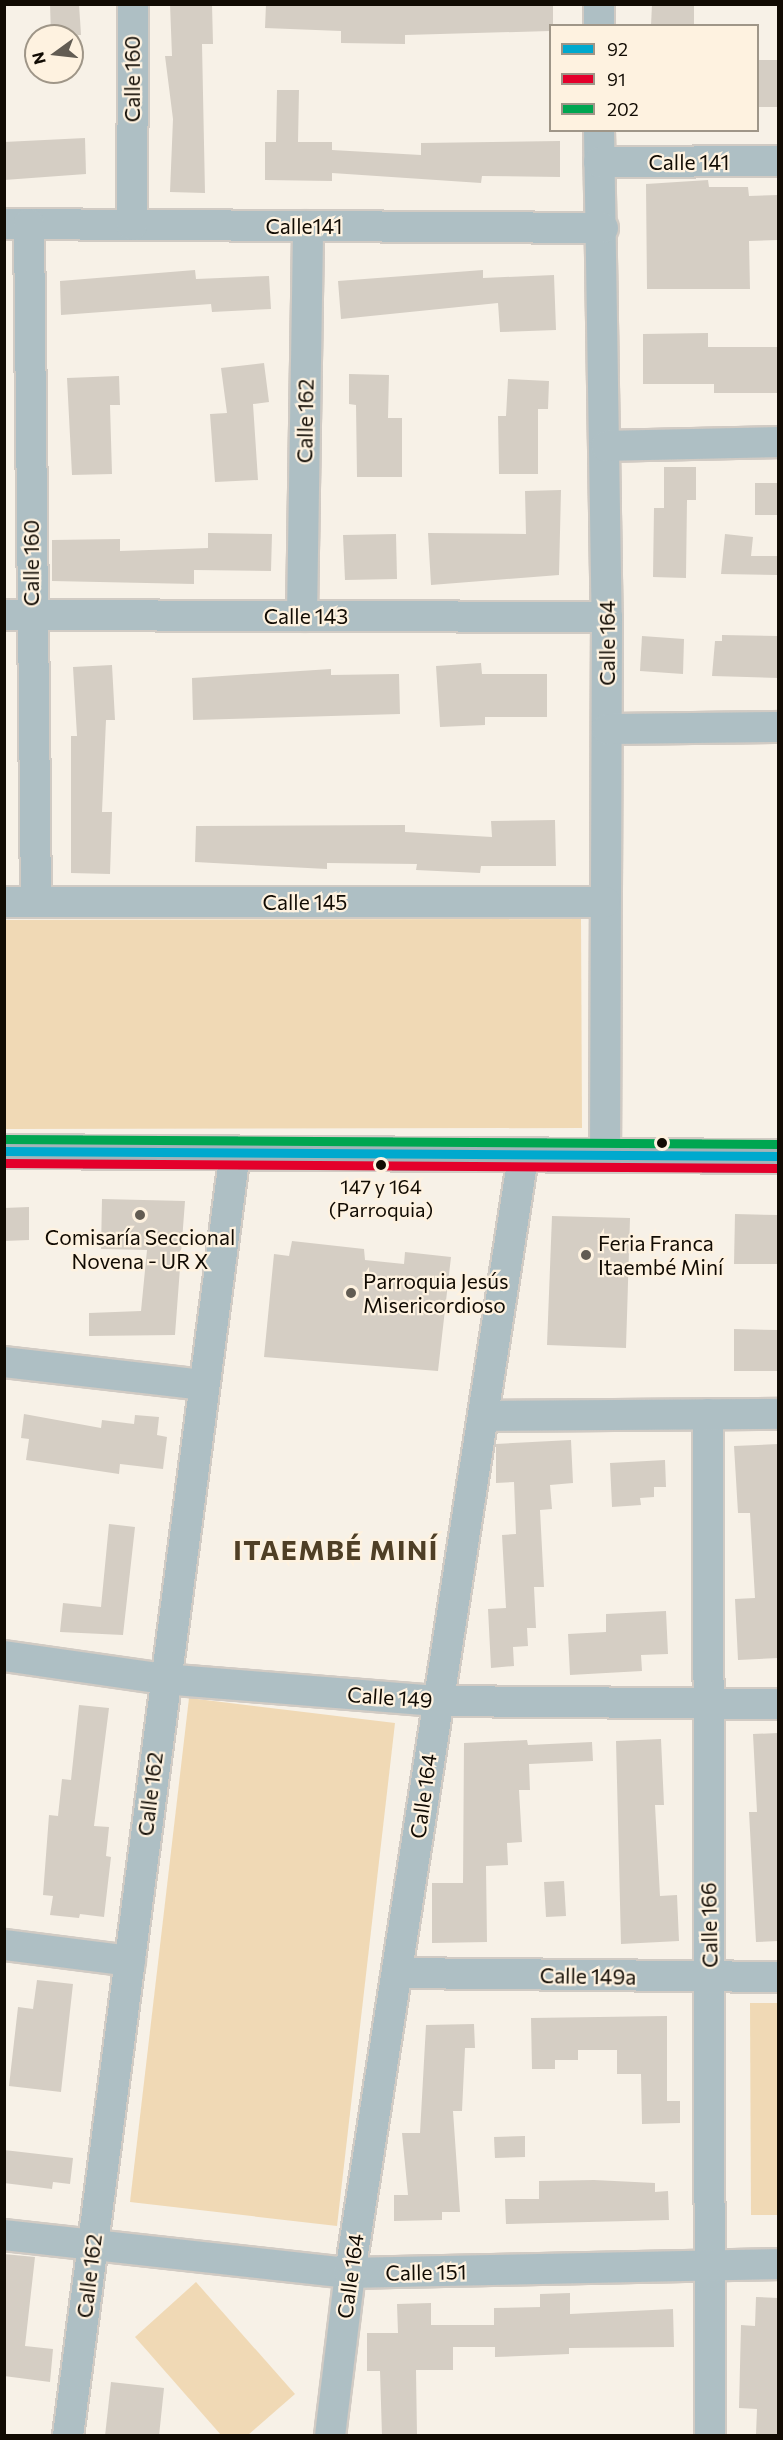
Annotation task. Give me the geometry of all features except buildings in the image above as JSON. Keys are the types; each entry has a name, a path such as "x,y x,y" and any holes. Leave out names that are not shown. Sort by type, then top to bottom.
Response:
{"main road":[{"path":"4,1151 523,1157 778,1156"}],"street":[{"name":"Calle 160","path":"132,225 133,4"},
{"path":"599,4 599,24"},
{"name":"Calle 164","path":"599,132 603,228 606,446 605,1156"},
{"name":"Calle 141","path":"599,162 778,161"},
{"name":"Calle 160","path":"17,224 18,616 36,902"},
{"name":"Calle141","path":"17,224 603,228"},
{"name":"Calle 162","path":"302,616 308,226"},
{"path":"606,446 778,442"},
{"name":"Calle 143","path":"18,616 607,617"},
{"path":"607,729 778,727"},
{"name":"Calle 145","path":"4,902 605,902"},
{"name":"Calle 162","path":"68,2436 130,1961 163,1678 235,1152"},
{"name":"Calle 164","path":"330,2436 350,2273 397,1973 436,1701 485,1416 523,1157"},
{"path":"4,1362 203,1385"},
{"name":"Calle 166","path":"708,1414 706,1705 710,2436"},
{"path":"485,1416 778,1414"},
{"name":"Calle 149","path":"4,1656 163,1678 436,1701 778,1704"},
{"path":"4,1945 130,1961"},
{"name":"Calle 149a","path":"397,1973 778,1977"},
{"name":"Calle 151","path":"4,2235 93,2247 350,2273 778,2264"}],"shaded area":[{"path":"581,919 582,1128 5,1129 5,920"},
{"path":"189,1698 395,1723 337,2226 130,2202"},
{"path":"750,2003 778,2003 778,2215 751,2215"},
{"path":"196,2282 295,2394 248,2435 221,2435 135,2337"}],"transit line":[{"name":"202","path":"4,1139 778,1144"},
{"name":"92","path":"4,1151 778,1156"},
{"name":"91","path":"4,1163 778,1168"}],"place":[{"name":"147 y 164 (Parroquia)","path":"381,1165"},
{"name":"Comisaría Seccional Novena - UR X","path":"140,1215"},
{"name":"Feria Franca Itaembé Miní","path":"586,1255"},
{"name":"Parroquia Jesús Misericordioso","path":"351,1293"}],"district":[{"name":"ITAEMBÉ MINÍ","path":"336,1550"}]}
